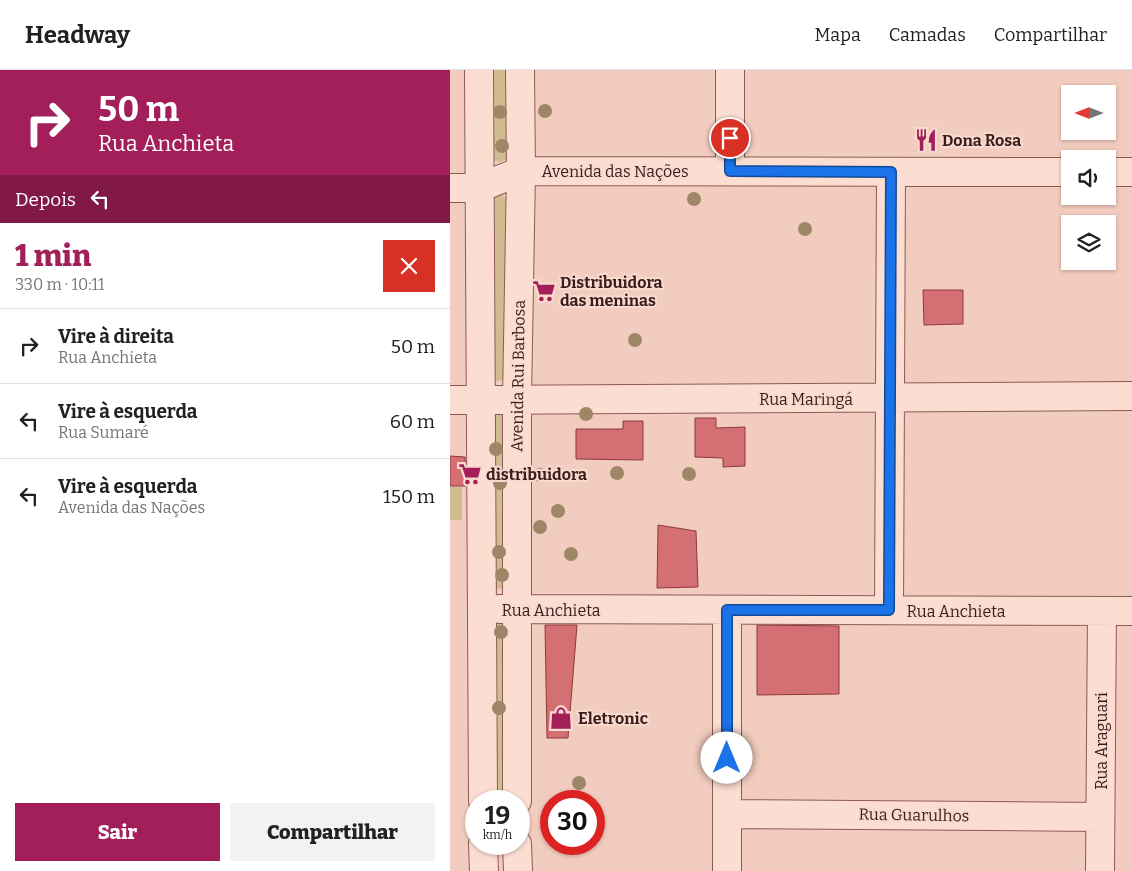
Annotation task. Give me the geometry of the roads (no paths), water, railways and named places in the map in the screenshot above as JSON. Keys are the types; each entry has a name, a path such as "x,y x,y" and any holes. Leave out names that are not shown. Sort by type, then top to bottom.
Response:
{"street":[{"path":"479,70 480,609 483,790"},
{"name":"Avenida Rui Barbosa","path":"517,790 517,400 521,171 520,70"},
{"path":"730,70 730,171"},
{"path":"450,188 479,188 521,171"},
{"name":"Avenida das Nações","path":"521,171 1061,172"},
{"path":"889,610 891,172"},
{"path":"1116,172 1132,172"},
{"name":"Rua Maringá","path":"450,400 1132,396"},
{"name":"Rua Anchieta","path":"480,609 1132,611"},
{"path":"727,610 727,871"},
{"name":"Rua Araguari","path":"1100,871 1102,611"},
{"name":"Rua Guarulhos","path":"727,814 1100,817"},
{"path":"483,855 484,871"},
{"path":"518,855 518,871"}],"place":[{"name":"Dona Rosa","path":"926,140"},
{"name":"Distribuidora das meninas","path":"544,291"},
{"name":"distribuidora","path":"470,474"},
{"name":"Eletronic","path":"561,718"}]}
